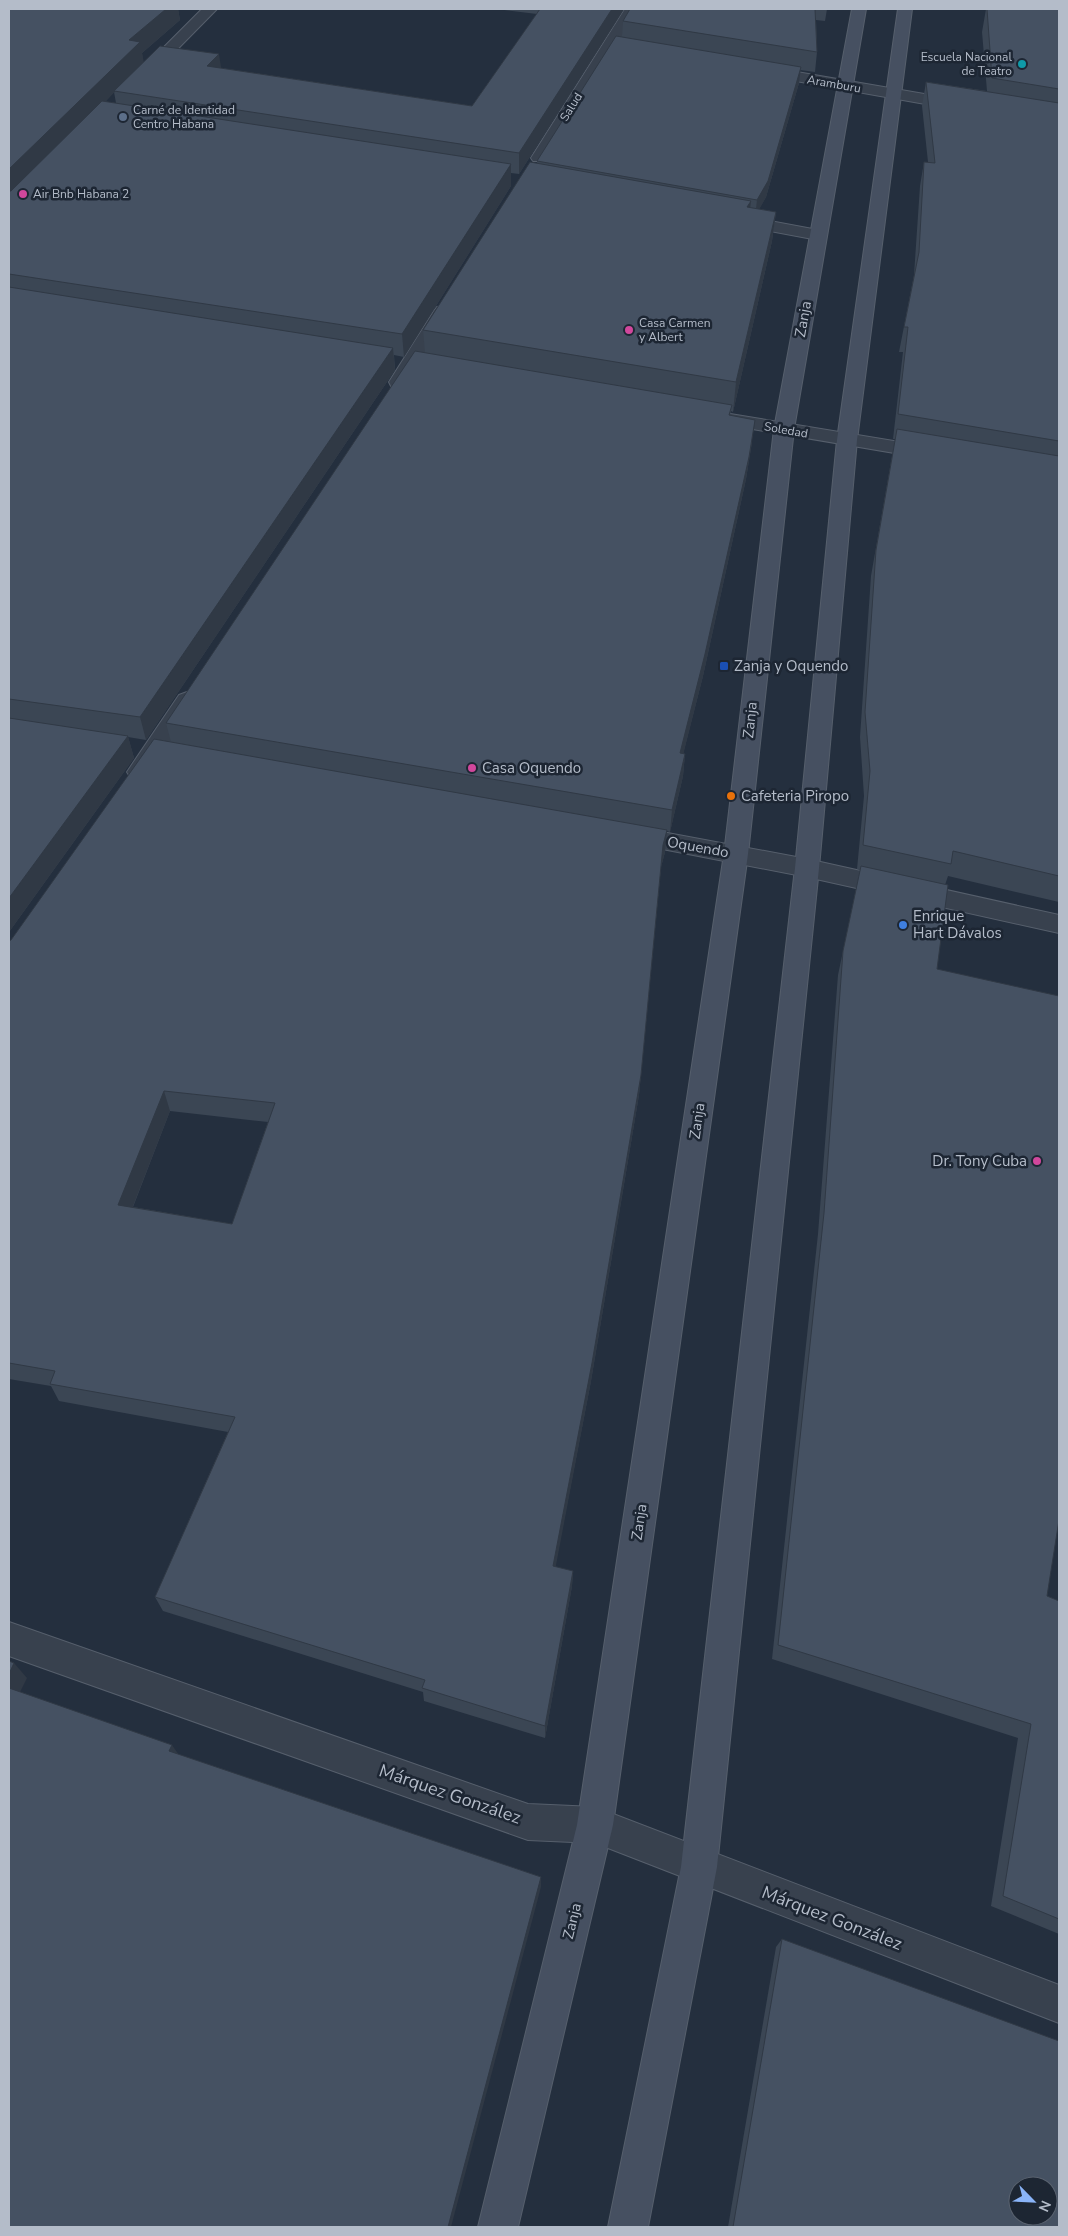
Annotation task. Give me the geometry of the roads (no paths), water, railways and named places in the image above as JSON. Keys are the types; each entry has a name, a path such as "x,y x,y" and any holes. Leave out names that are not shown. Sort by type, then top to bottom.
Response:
{"main road":[{"name":"Zanja","path":"498,2227 596,1825 736,854 784,429 859,9"},
{"path":"628,2227 699,1867 807,868 846,440 905,9"}],"street":[{"name":"Salud","path":"530,174 619,46 632,9"},
{"path":"185,14 206,13"},
{"path":"132,87 206,13"},
{"name":"Aramburu","path":"751,69 972,107"},
{"path":"720,217 818,235"},
{"path":"388,398 400,363 452,298"},
{"path":"400,363 429,368"},
{"name":"Soledad","path":"705,416 943,456"},
{"path":"130,784 163,753 197,686"},
{"path":"124,747 163,753"},
{"name":"Oquendo","path":"610,832 807,868 1059,924"},
{"name":"Márquez González","path":"9,1639 528,1822 596,1825 699,1867 1059,2004"}],"place":[{"name":"Escuela Nacional de Teatro","path":"1022,64"},
{"name":"Carné de Identidad Centro Habana","path":"123,117"},
{"name":"Air Bnb Habana 2","path":"23,194"},
{"name":"Casa Carmen y Albert","path":"629,330"},
{"name":"Zanja y Oquendo","path":"724,666"},
{"name":"Casa Oquendo","path":"472,768"},
{"name":"Cafeteria Piropo","path":"731,796"},
{"name":"Enrique Hart Dávalos","path":"903,925"},
{"name":"Dr. Tony Cuba","path":"1037,1161"}]}
